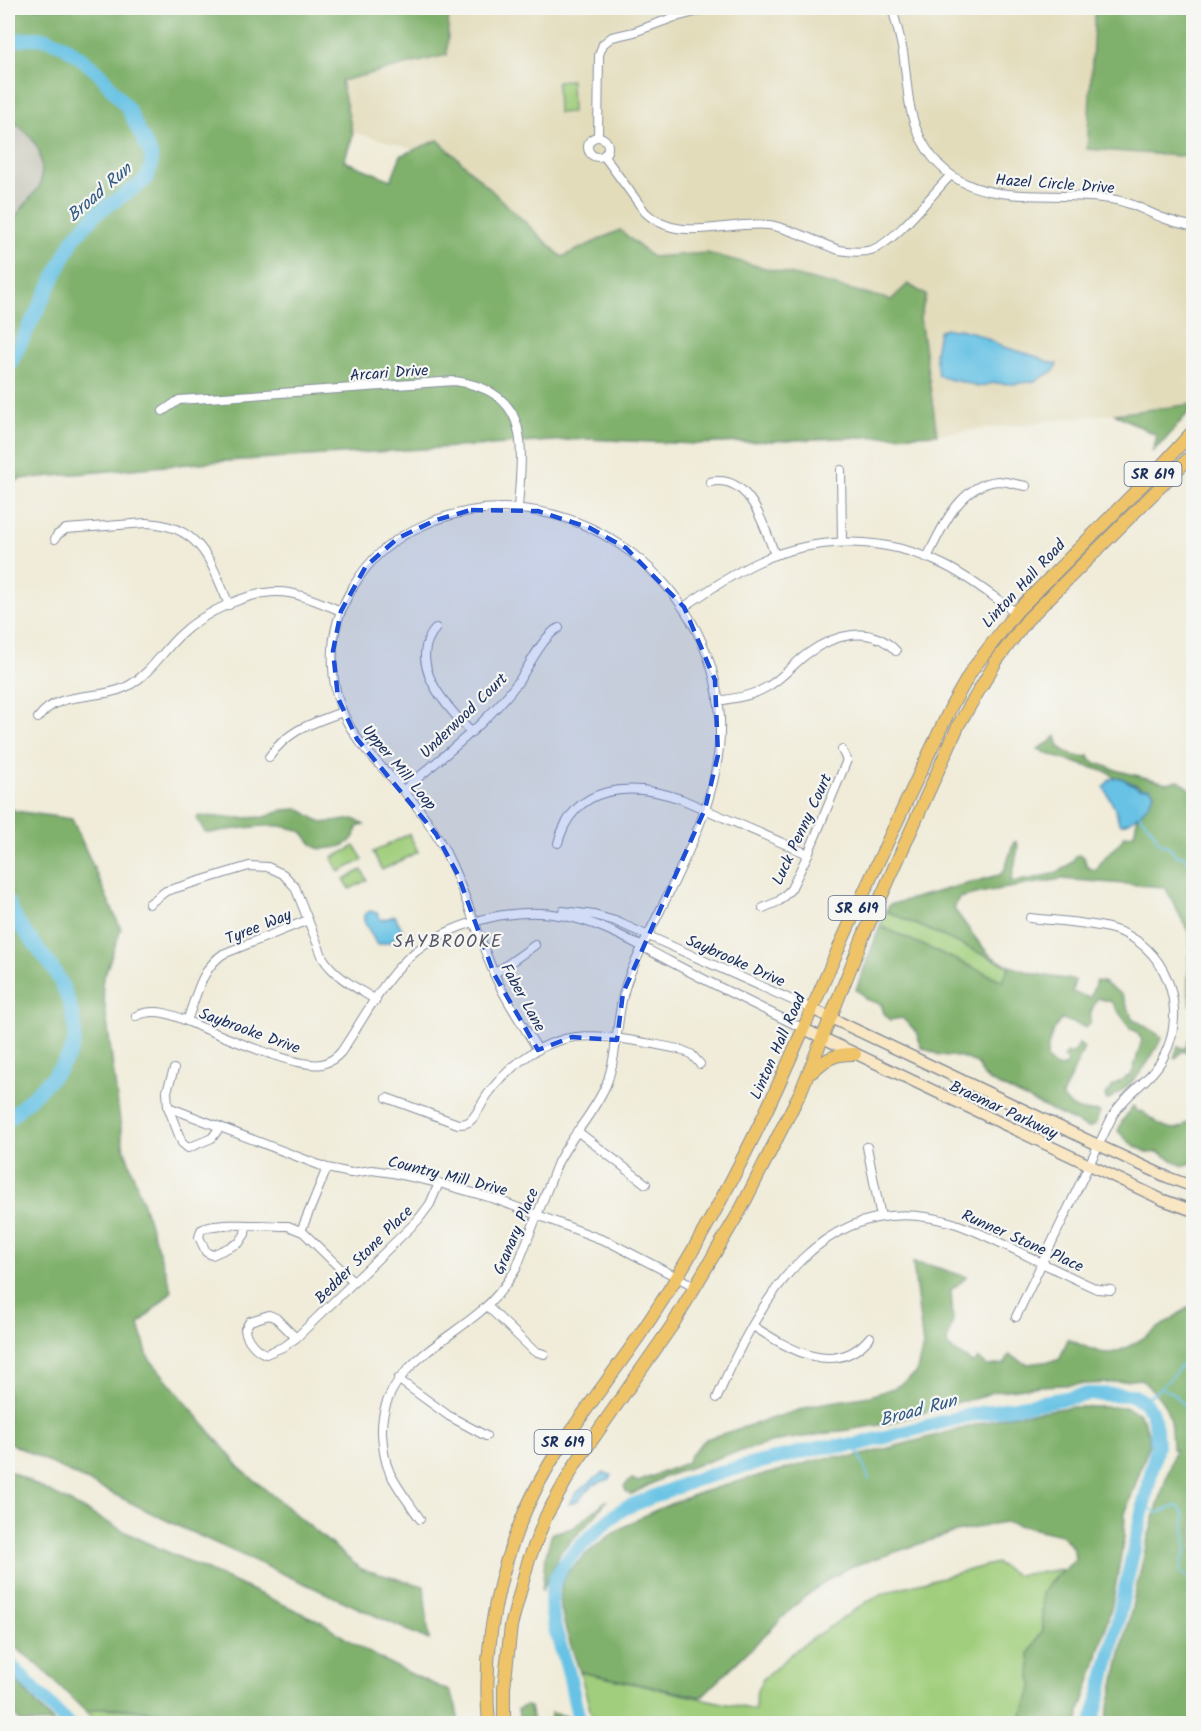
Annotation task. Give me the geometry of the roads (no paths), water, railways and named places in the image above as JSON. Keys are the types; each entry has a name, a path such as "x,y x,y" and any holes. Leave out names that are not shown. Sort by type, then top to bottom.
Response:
{"main road":[{"name":"Linton Hall Road","path":"489,1724 487,1687 492,1626 508,1554 517,1527 562,1443 635,1343 676,1277 749,1146 952,705 972,670 1016,612 1194,430"},
{"name":"Linton Hall Road","path":"504,1724 504,1688 511,1626 528,1562 546,1516 576,1463 673,1324 746,1199 807,1077 864,937 959,723 997,660 1027,620 1194,453"},
{"path":"807,1077 829,1058 840,1054 855,1054"}],"street":[{"path":"598,137 599,55 603,44 612,37 711,8"},
{"name":"Hazel Circle Drive","path":"892,8 903,51 912,116 930,155 950,176 971,187 999,194 1117,200 1194,227"},
{"path":"598,137 604,139 608,144 608,151 604,156 594,157 587,149 590,140 598,137"},
{"path":"604,156 645,212 666,227 681,230 770,225 849,252 871,251 885,243 950,176"},
{"name":"Arcari Drive","path":"163,411 179,400 455,381 472,384 489,391 504,402 515,418 521,433 519,508"},
{"path":"841,471 842,542"},
{"path":"710,482 718,480 732,482 745,493 762,519 775,555"},
{"path":"927,558 952,512 970,494 998,481 1026,486"},
{"name":"Upper Mill Loop","path":"476,923 458,875 422,814 404,790 365,751 342,712 334,682 333,651 336,628 350,592 366,566 398,538 453,514 489,508 519,508 555,515 590,528 626,548 652,570 684,607 702,642 709,662 718,701 720,730 718,754 705,809 643,948"},
{"path":"55,539 66,529 157,523 179,529 196,542 208,557 230,605"},
{"path":"684,607 739,571 775,555 802,547 842,542 882,545 927,558 960,573 1027,620"},
{"path":"38,718 48,708 62,700 115,691 135,682 169,647 201,619 260,593 275,592 300,596 341,611"},
{"path":"436,628 427,645 429,675 446,705 470,731"},
{"name":"Underwood Court","path":"404,790 507,695 550,633 559,628"},
{"path":"718,701 742,697 766,688 817,648 842,638 874,636 889,644 896,651"},
{"path":"269,757 295,730 342,712"},
{"name":"Luck Penny Court","path":"763,908 779,901 791,889 847,760 842,750"},
{"path":"558,843 561,831 572,814 591,798 614,789 649,789 681,799 808,854"},
{"path":"149,904 166,891 249,866 274,869 290,880 295,887 328,966 336,975 376,1000"},
{"name":"Saybrooke Drive","path":"136,1016 157,1011 297,1062 320,1065 330,1061 341,1052 395,972 424,945 476,923 510,915 567,911 594,915 649,935 812,1009"},
{"name":"Saybrooke Drive","path":"545,913 564,915 589,922 804,1029"},
{"path":"1016,1317 1088,1165 1120,1105 1164,1058 1175,1019 1171,987 1154,957 1137,941 1124,934 1097,926 1030,918"},
{"name":"Tyree Way","path":"188,1021 203,977 216,959 223,954 308,920"},
{"name":"Faber Lane","path":"476,923 494,974 538,1050"},
{"path":"494,974 535,945"},
{"name":"Granary Place","path":"420,1519 397,1486 383,1453 383,1410 387,1398 398,1379 487,1306 506,1285 516,1269 558,1162 596,1104 605,1086 617,1040 624,993 643,948"},
{"name":"Braemar Parkway","path":"812,1009 1098,1145 1194,1187"},
{"name":"Braemar Parkway","path":"804,1029 1088,1165 1163,1200 1194,1211"},
{"path":"387,1098 458,1124 464,1124 472,1119 499,1081 525,1058 554,1042 572,1037 595,1036 685,1050 700,1064"},
{"path":"174,1069 167,1091 168,1107 182,1143 189,1148 212,1138 220,1127"},
{"name":"Country Mill Drive","path":"168,1107 327,1168 351,1173 372,1170 393,1173 495,1199 611,1243 696,1287"},
{"path":"577,1131 646,1184"},
{"path":"867,1147 881,1218"},
{"path":"301,1231 327,1168"},
{"name":"Bedder Stone Place","path":"296,1338 276,1318 269,1315 250,1321 246,1329 247,1337 259,1351 266,1354 285,1346 296,1338 424,1213 439,1183"},
{"name":"Runner Stone Place","path":"717,1398 737,1354 784,1278 807,1253 831,1236 852,1226 881,1218 920,1216 954,1223 1097,1289 1111,1290"},
{"path":"246,1226 242,1239 215,1255 206,1252 199,1237 201,1230 210,1226 246,1226 288,1226 301,1231 354,1282"},
{"path":"487,1306 534,1352 544,1354"},
{"path":"753,1326 801,1353 828,1358 840,1358 855,1352 870,1337"},
{"path":"398,1379 449,1416 486,1436"}],"water":[{"path":"946,328 975,333 1004,347 1057,364 1054,371 1035,381 1014,384 994,383 977,387 947,379 938,375 935,353 939,331"},
{"path":"1121,778 1139,788 1150,788 1154,793 1141,813 1121,824 1104,787 1110,779"},
{"path":"370,911 377,913 381,920 395,916 403,931 390,942 377,945 364,921 364,915"},
{"path":"602,1473 612,1475 610,1479 593,1485 578,1500 569,1504 576,1493"}],"waterway":[{"name":"Broad Run","path":"8,41 47,39 62,45 78,56 100,74 128,109 151,155 151,166 147,178 97,213 74,238 8,368"},
{"path":"1139,814 1159,842 1169,847 1177,856 1184,856 1194,867"},
{"name":"Broad Run","path":"8,902 21,926 60,981 70,1004 75,1028 72,1049 61,1067 8,1120"},
{"path":"1143,1401 1173,1376 1194,1343"},
{"path":"1162,1388 1174,1394 1194,1418"},
{"name":"Broad Run","path":"581,1724 554,1625 552,1591 555,1580 568,1559 605,1523 625,1508 697,1479 823,1447 856,1445 965,1416 1089,1394 1132,1395 1143,1401 1152,1412 1157,1446 1110,1656 1092,1724"},
{"path":"856,1445 869,1480"},
{"path":"1144,1505 1158,1513 1177,1506 1184,1513 1186,1551 1180,1572 1194,1581"},
{"name":"Broad Run","path":"8,1662 68,1724"}],"district":[{"name":"SAYBROOKE","path":"448,941"}]}
